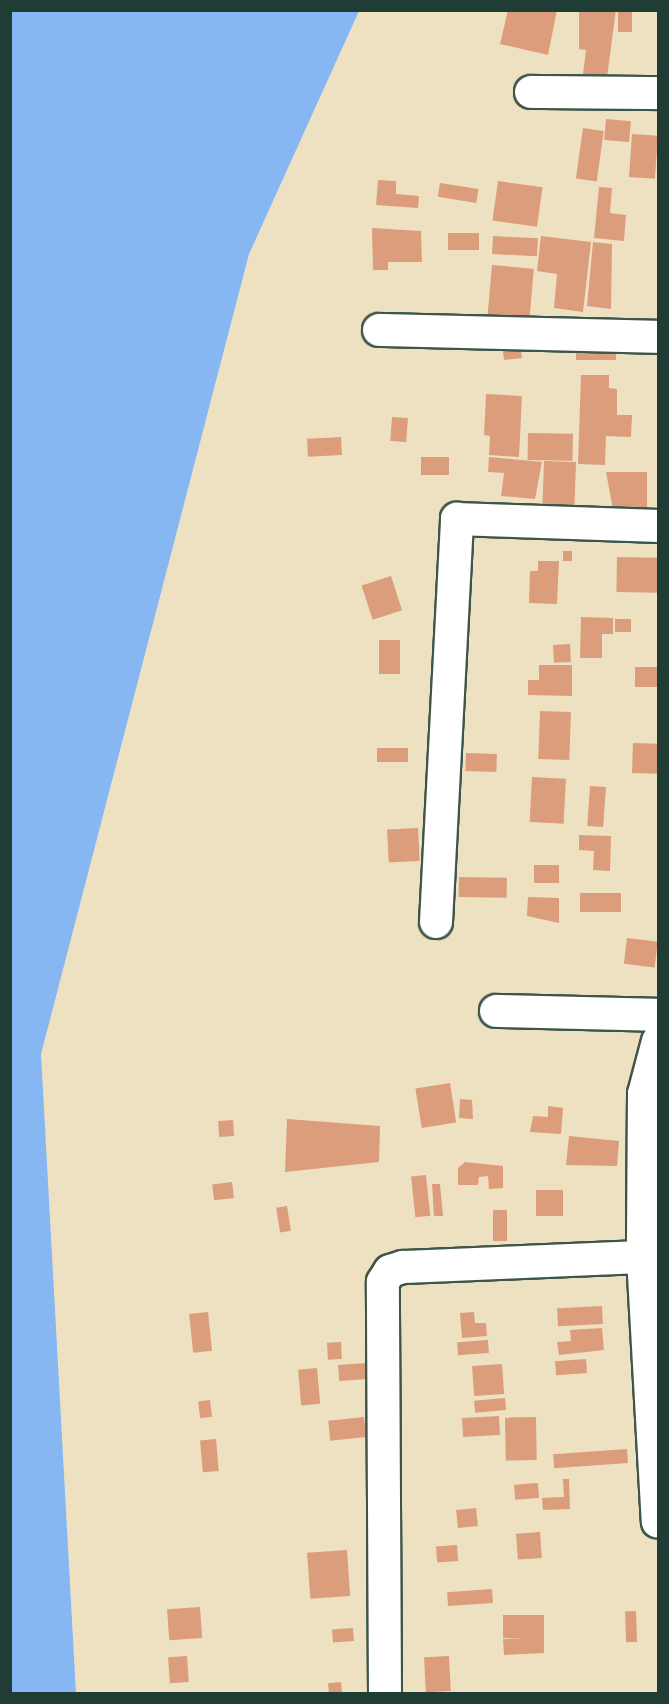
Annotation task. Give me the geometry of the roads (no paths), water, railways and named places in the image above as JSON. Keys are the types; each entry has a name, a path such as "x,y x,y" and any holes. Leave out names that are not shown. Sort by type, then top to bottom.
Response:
{"street":[{"path":"531,92 658,93"},
{"path":"379,330 658,338"},
{"path":"436,922 457,519 658,526"},
{"path":"496,1011 658,1015"},
{"path":"658,1041 644,1094 643,1257 658,1522"},
{"path":"385,1694 383,1282 390,1271 403,1267 643,1257"}],"water":[{"path":"11,10 359,11 249,254 41,1054 76,1694 10,1693"}]}
